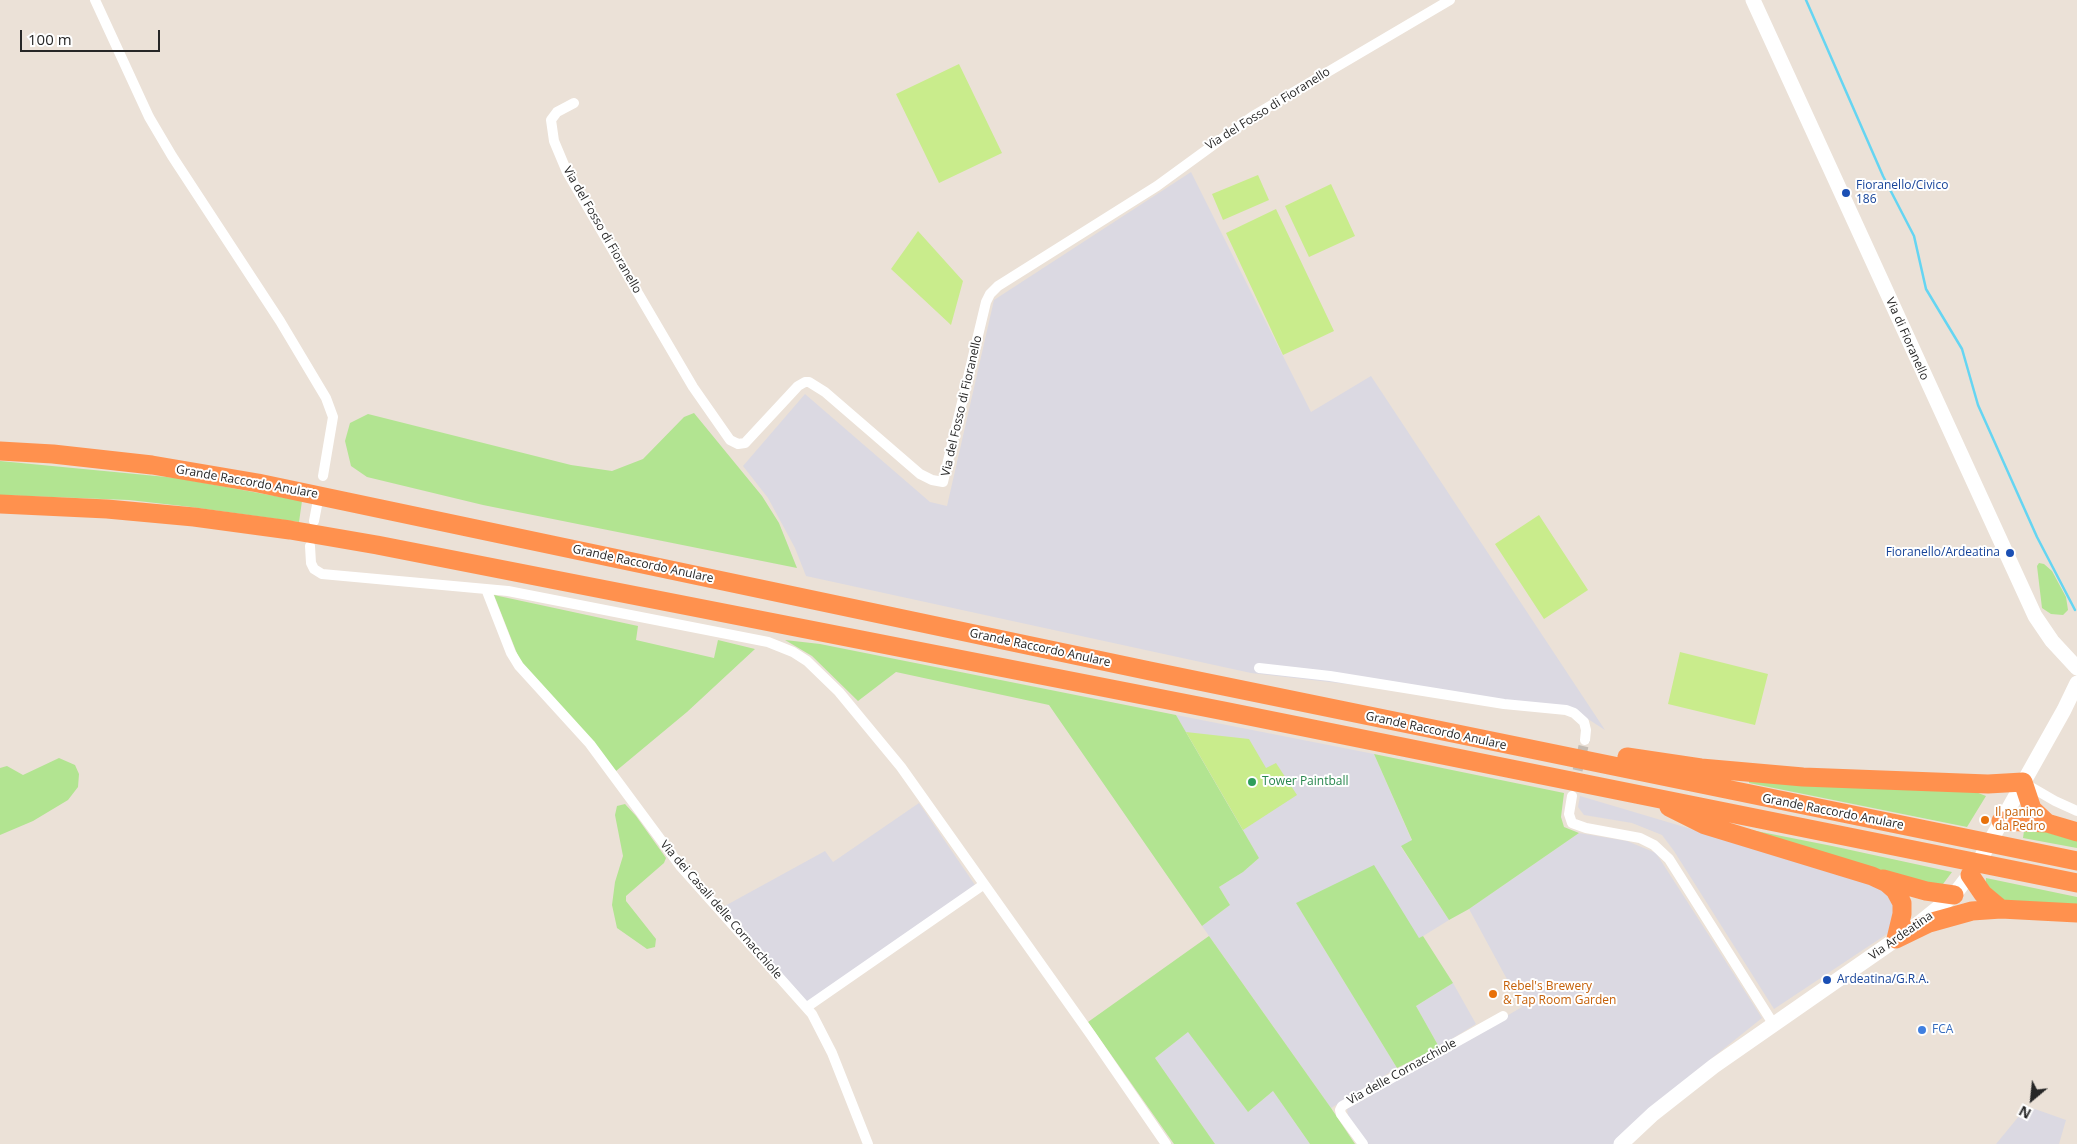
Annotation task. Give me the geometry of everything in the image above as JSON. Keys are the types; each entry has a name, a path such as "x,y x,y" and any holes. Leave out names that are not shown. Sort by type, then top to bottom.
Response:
{"highway":[{"name":"Grande Raccordo Anulare","path":"0,451 53,454 152,465 258,483 1498,743 2077,861"},
{"name":"Grande Raccordo Anulare","path":"0,504 139,511 258,525 348,539 1205,707 2077,883"},
{"path":"1498,743 1560,746 1681,766 1803,778 1988,784 2023,782 2032,809 2047,823"},
{"path":"1651,797 1705,825 1872,876 1926,891 1954,895"},
{"path":"2001,821 2047,823 2077,832"},
{"path":"1872,876 1891,886 1900,898 1902,914 1896,939"},
{"path":"1970,876 1983,894 2001,909"},
{"path":"1896,939 1929,923 1954,915 1986,909 2077,913"}],"street":[{"path":"95,0 149,117 172,156 280,321 326,398 333,417 322,476"},
{"name":"Via del Fosso di Fioranello","path":"574,103 556,112 551,120 554,141 567,172 693,387 730,440 738,444 745,443 798,386 804,382 809,382 825,392 920,474 932,480 943,482 986,302 990,294 998,286 1157,186 1253,116 1450,0"},
{"name":"Via di Fioranello","path":"1753,0 2035,616 2052,641 2077,668"},
{"path":"314,521 318,500"},
{"path":"310,546 311,563 314,569 322,574 486,589 736,634 768,642 793,652 819,671 867,724 906,775 1166,1144"},
{"name":"Via dei Casali delle Cornacchiole","path":"486,589 511,653 519,666 590,744 680,867 807,1007 828,1044 868,1144"},
{"path":"1259,668 1330,676 1504,704 1566,710 1574,713 1584,722 1586,730 1585,740"},
{"name":"Via Ardeatina","path":"1621,1144 1653,1114 1714,1066 1933,914 1954,895 1970,876 2077,683"},
{"path":"2023,782 2055,801 2077,811"},
{"path":"1572,796 1568,814 1572,823 1594,830 1634,836 1654,845 1665,854 1774,1025"},
{"path":"807,1007 983,885"},
{"name":"Via delle Cornacchiole","path":"1363,1144 1341,1114 1342,1106 1503,1016"}],"shaded area":[{"path":"1191,172 1311,412 1371,376 1605,730 1574,710 1251,673 806,576 795,548 768,498 743,466 805,394 930,502 947,506 994,300"},
{"path":"1176,715 1374,754 1412,841 1401,847 1449,920 1420,938 1296,903 1397,1068 1331,1108 1202,926 1230,905 1219,887 1243,872 1259,858"},
{"path":"1580,796 1873,883 1893,898 1893,930 1774,1009 1662,835 1632,823 1584,815 1578,807"},
{"path":"919,803 975,885 807,1002 723,907 825,851 833,862"},
{"path":"1579,833 1627,841 1656,853 1762,1018 1666,1095 1618,1144 1368,1144 1348,1116 1347,1109 1522,1007 1469,909"},
{"path":"1453,983 1476,1024 1439,1047 1416,1006"},
{"path":"1188,1032 1248,1112 1273,1091 1310,1144 1215,1144 1155,1058"},
{"path":"2035,1109 2066,1120 2059,1144 1996,1144 2024,1110"}],"green space":[{"path":"959,64 1002,153 939,183 896,94"},
{"path":"1258,175 1269,200 1223,220 1212,194"},
{"path":"1331,184 1355,236 1309,257 1285,206"},
{"path":"1276,209 1334,331 1283,355 1226,233"},
{"path":"918,231 963,281 951,325 891,269"},
{"path":"694,413 762,496 779,523 797,568 483,505 367,477 351,466 345,441 350,423 368,414 571,465 612,471 643,459 684,417"},
{"path":"0,461 177,478 302,501 299,522 129,500 0,495"},
{"path":"1539,515 1588,590 1544,619 1495,544"},
{"path":"2039,563 2044,564 2052,571 2066,597 2068,610 2063,615 2051,614 2042,608 2037,566"},
{"path":"494,595 638,626 636,640 714,658 718,640 755,649 687,712 616,771 520,661"},
{"path":"785,640 820,644 1176,715 1259,858 1243,872 1219,887 1230,905 1202,926 1049,705 896,672 858,701 812,656"},
{"path":"1680,652 1768,674 1755,725 1668,704"},
{"name":"Tower Paintball","path":"1186,732 1249,739 1266,768 1276,763 1297,795 1243,830"},
{"path":"1374,754 1564,793 1561,817 1564,827 1579,833 1469,909 1449,920 1401,846 1412,840"},
{"path":"59,758 75,765 79,774 78,787 68,800 33,821 0,835 0,768 7,766 23,775"},
{"path":"1749,779 1973,791 1986,796 1967,827 1749,783"},
{"path":"625,804 636,816 666,858 664,863 626,896 626,901 656,939 655,947 647,949 617,928 612,905 615,882 623,856 615,815 617,806"},
{"path":"1731,826 1952,872 1943,884 1933,887"},
{"path":"2029,827 2077,841 2077,848 2023,838 2024,831"},
{"path":"1374,865 1419,938 1423,936 1453,983 1416,1006 1439,1047 1397,1068 1296,903"},
{"path":"1986,878 2077,897 2077,907 1995,901 1985,890"},
{"path":"1209,936 1355,1144 1310,1144 1273,1091 1248,1112 1188,1032 1155,1058 1215,1144 1174,1144 1088,1022"}],"waterway":[{"path":"1806,0 1883,176 1914,236 1926,289 1962,349 1978,405 2037,537 2075,610"}],"tunnel":[{"path":"1574,785 1585,740"}],"place":[{"name":"Fioranello/Civico 186","path":"1846,193"},
{"name":"Fioranello/Ardeatina","path":"2010,553"},
{"name":"Tower Paintball","path":"1252,782"},
{"name":"Il panino da Pedro","path":"1985,820"},
{"name":"Ardeatina/G.R.A.","path":"1827,980"},
{"name":"Rebel's Brewery & Tap Room Garden","path":"1493,994"},
{"name":"FCA","path":"1922,1030"}]}
